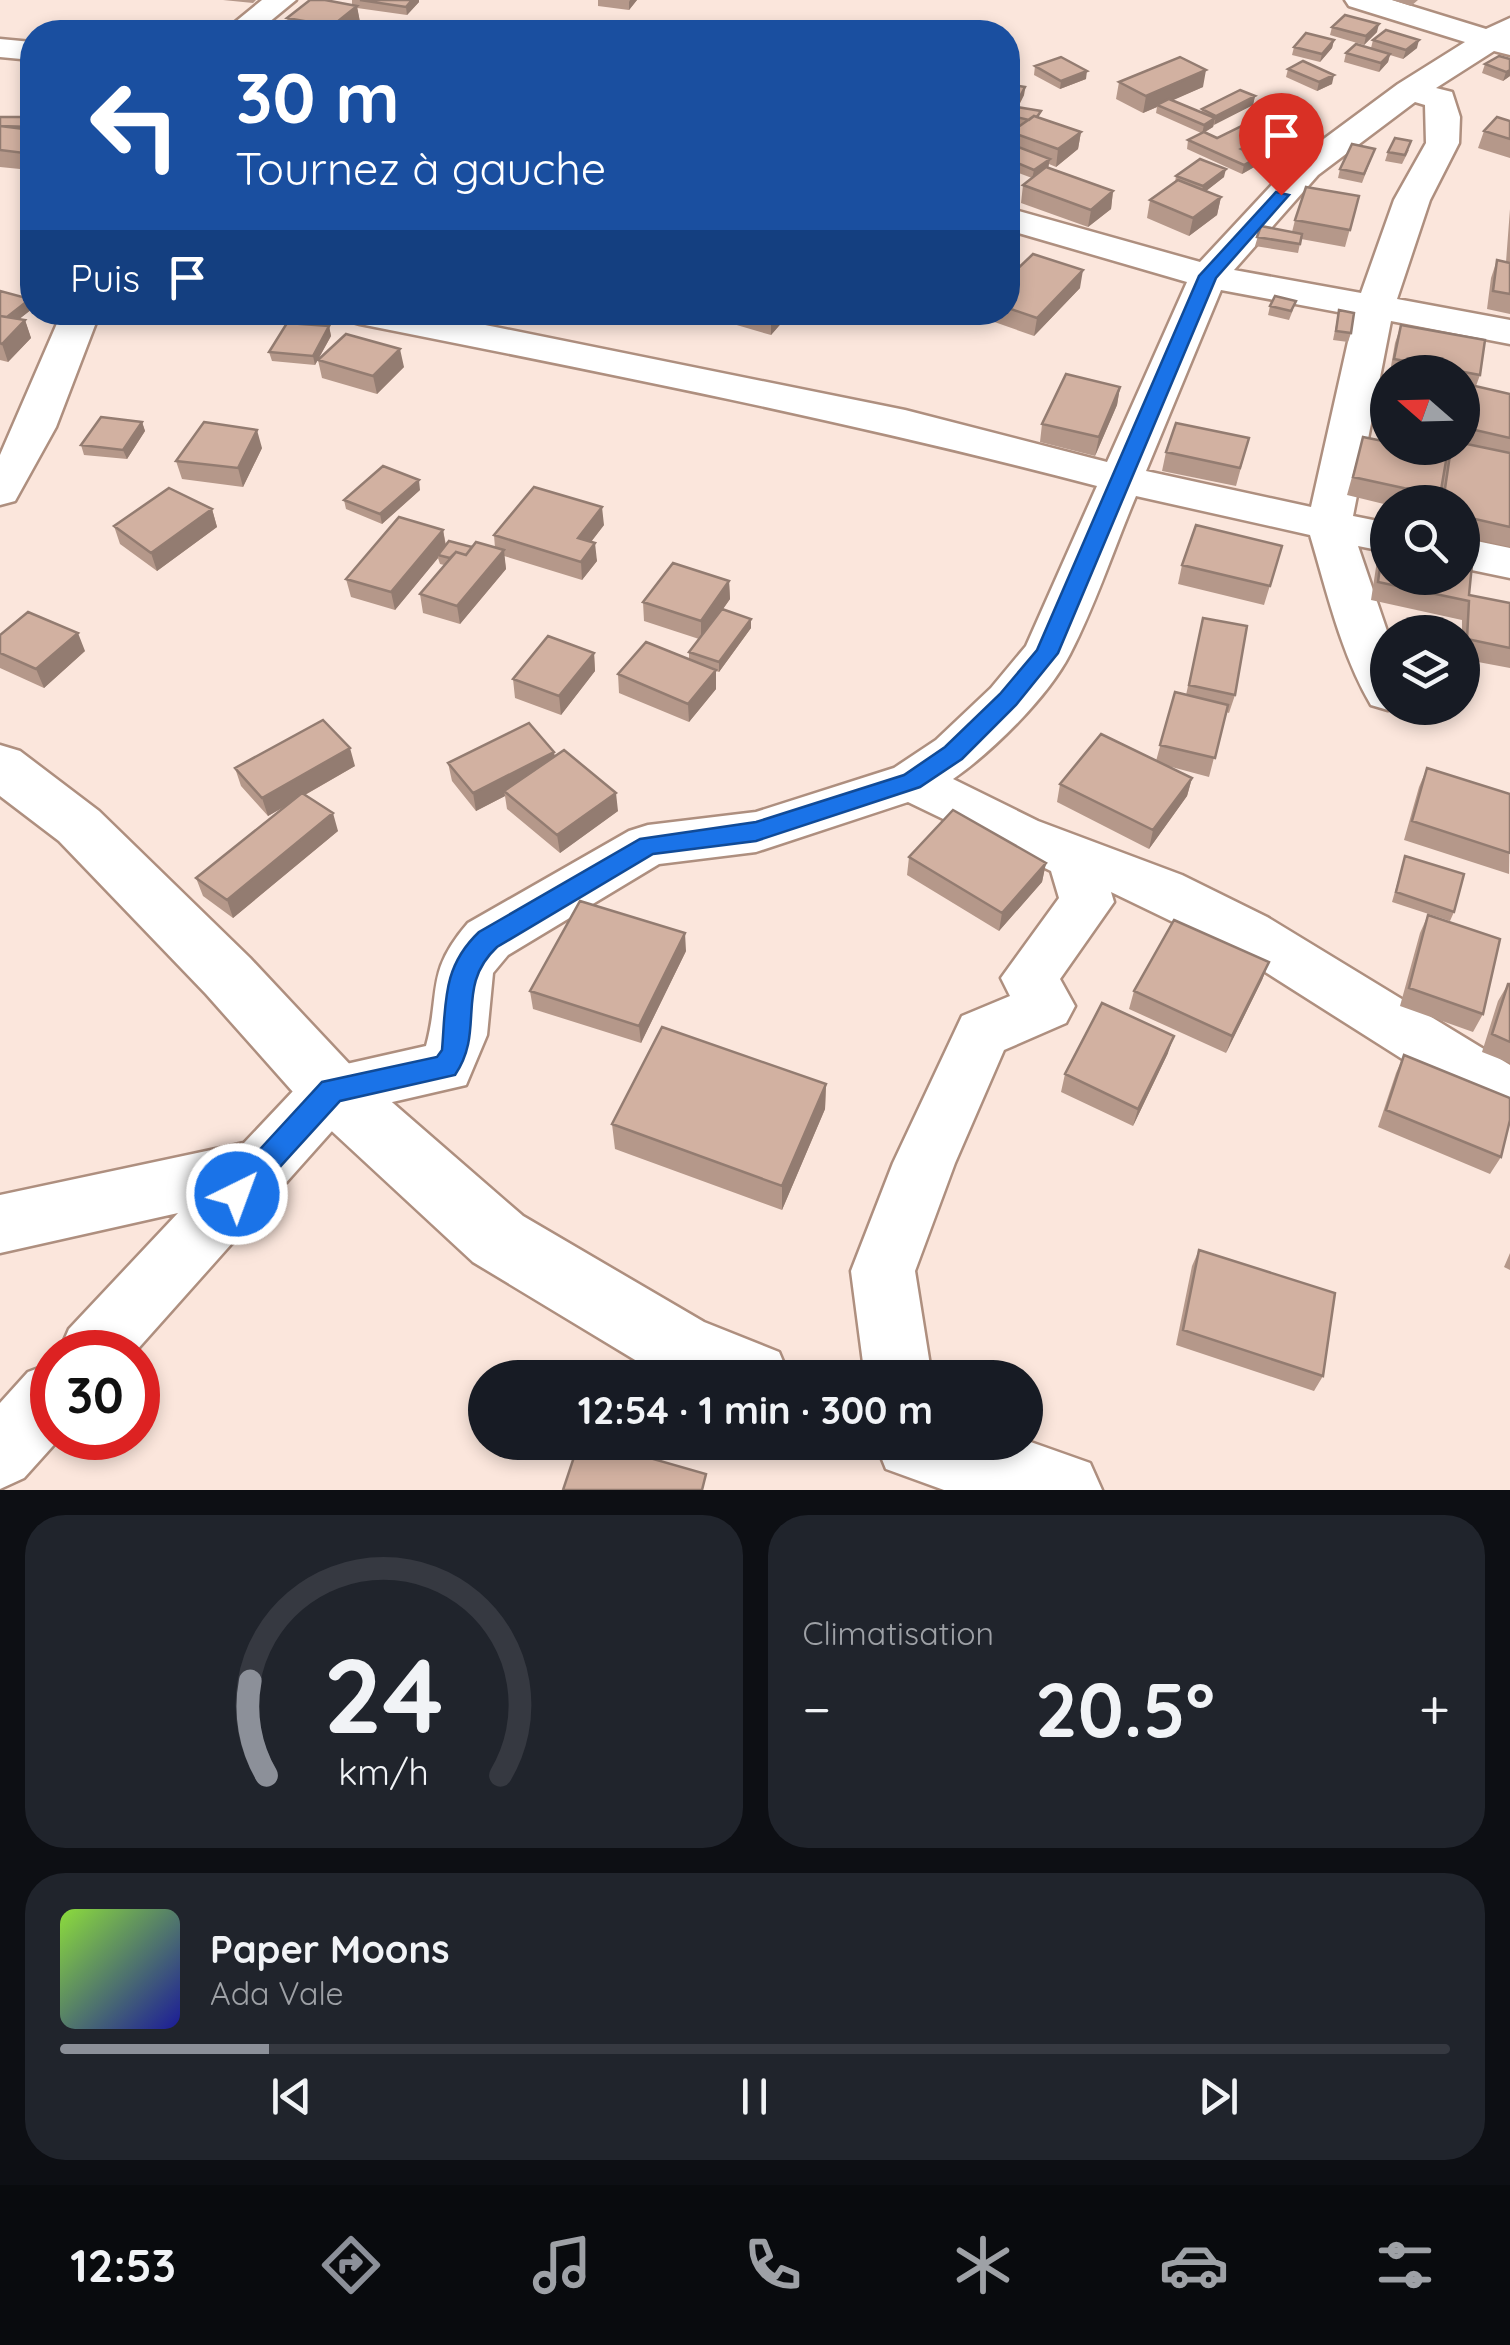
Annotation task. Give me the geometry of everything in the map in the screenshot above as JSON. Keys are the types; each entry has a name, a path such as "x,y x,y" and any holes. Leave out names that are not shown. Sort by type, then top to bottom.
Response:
{"main road":[{"path":"0,766 79,826 228,976 332,1090 498,1240 678,1347 709,1360"},
{"path":"972,1460 1063,1490"}],"street":[{"path":"254,20 280,0"},
{"path":"1360,0 1504,37"},
{"path":"112,1330 332,1090 446,1067 455,1053 462,978 470,957 488,940 648,846 756,832 912,781 954,753 1008,700 1047,653 1208,276 1306,168 1409,92 1504,37"},
{"path":"1370,649 1329,526 1375,307 1412,200 1441,150 1447,124 1440,99 1409,92"},
{"path":"1020,222 1208,276 1510,332"},
{"path":"0,491 44,406 76,325"},
{"path":"426,325 905,423 1121,480 1370,534"},
{"path":"1480,557 1510,563"},
{"path":"897,1360 883,1271 917,1181 982,1033 1046,1006 1029,978 1087,902 1074,858 1018,835 912,781"},
{"path":"1018,835 1163,890 1248,933 1510,1096"},
{"path":"0,1224 261,1167"},
{"path":"0,1454 30,1421"}],"building":[{"path":"310,0 357,6 340,20 287,18"},
{"path":"360,0 412,0 406,7"},
{"path":"1345,15 1379,24 1366,36 1332,27"},
{"path":"1386,30 1419,40 1406,50 1373,40"},
{"path":"1306,33 1334,40 1322,54 1294,47"},
{"path":"1356,44 1390,54 1381,63 1346,53"},
{"path":"1499,56 1510,59 1510,70 1485,64"},
{"path":"1061,57 1087,71 1061,81 1035,66"},
{"path":"1180,57 1206,70 1146,96 1119,82"},
{"path":"1303,61 1334,75 1319,82 1288,69"},
{"path":"1240,90 1255,96 1216,116 1202,109"},
{"path":"1169,99 1215,118 1204,125 1157,105"},
{"path":"1263,107 1284,116 1275,121 1254,112"},
{"path":"1020,108 1041,111 1029,120 1020,118"},
{"path":"1034,116 1081,132 1058,149 1020,135 1020,126"},
{"path":"0,117 20,117 20,127 0,126"},
{"path":"1497,117 1510,121 1510,139 1484,131"},
{"path":"1250,122 1263,128 1250,135 1259,139 1241,149 1258,157 1244,165 1188,140 1204,132 1217,138"},
{"path":"0,126 20,128 20,152 0,150"},
{"path":"1282,136 1294,140 1277,150 1266,145"},
{"path":"1395,138 1411,141 1405,155 1388,152"},
{"path":"1352,144 1375,149 1364,174 1340,169"},
{"path":"1020,148 1050,159 1034,170 1020,164"},
{"path":"1200,159 1226,169 1203,186 1176,176"},
{"path":"1046,167 1113,191 1091,210 1023,185"},
{"path":"1178,180 1221,197 1193,218 1150,200"},
{"path":"1306,187 1359,196 1350,230 1295,220"},
{"path":"1261,226 1302,234 1300,244 1257,237"},
{"path":"1033,254 1083,270 1037,318 1020,312 1020,266"},
{"path":"1497,260 1510,263 1510,294 1493,291"},
{"path":"0,291 20,296 20,307 7,317 0,316"},
{"path":"1275,296 1296,301 1291,311 1270,306"},
{"path":"1339,310 1354,313 1351,333 1336,331"},
{"path":"0,316 20,319 20,325 0,343"},
{"path":"286,325 329,326 313,356 269,352"},
{"path":"1401,325 1485,340 1480,375 1480,355 1395,355"},
{"path":"346,334 400,349 373,376 318,360"},
{"path":"1066,374 1120,387 1099,437 1042,424"},
{"path":"1480,387 1510,394 1510,438 1480,431"},
{"path":"101,417 142,422 123,450 81,445"},
{"path":"204,422 257,430 238,468 176,461"},
{"path":"1176,423 1249,438 1240,468 1166,452"},
{"path":"1363,437 1370,438 1370,465 1445,465 1442,485 1390,485 1353,477"},
{"path":"1480,447 1510,453 1510,527 1480,520 1480,485 1446,485 1448,465 1480,465"},
{"path":"383,466 419,480 380,514 344,500"},
{"path":"534,487 602,507 578,538 595,543 581,562 494,535"},
{"path":"169,488 212,509 151,553 114,526"},
{"path":"399,517 443,530 391,592 346,579"},
{"path":"1196,525 1282,546 1270,586 1182,565"},
{"path":"449,541 472,547 466,555 438,555"},
{"path":"476,542 504,550 457,606 420,594 456,552 466,555"},
{"path":"673,563 729,581 701,621 643,602"},
{"path":"1440,595 1469,595 1510,603 1510,648 1480,642 1480,615 1468,615 1469,601"},
{"path":"722,609 751,619 719,662 689,652"},
{"path":"28,612 78,633 36,669 0,653 0,635"},
{"path":"1203,618 1247,626 1235,695 1189,685"},
{"path":"548,636 594,653 559,696 513,679"},
{"path":"646,642 716,670 688,704 618,674"},
{"path":"1175,692 1228,705 1215,758 1160,745"},
{"path":"323,720 350,748 262,798 235,768"},
{"path":"529,723 554,752 473,793 448,763"},
{"path":"1101,734 1192,778 1153,830 1060,784"},
{"path":"564,750 616,793 557,835 504,791"},
{"path":"1427,768 1510,794 1510,853 1412,821"},
{"path":"302,793 333,813 227,900 196,878"},
{"path":"953,810 1046,863 1002,913 909,857"},
{"path":"1405,856 1464,874 1454,912 1396,892"},
{"path":"580,901 685,933 639,1026 530,991"},
{"path":"1428,915 1500,939 1483,1014 1409,988"},
{"path":"1174,920 1269,962 1232,1036 1134,991"},
{"path":"1510,984 1510,1042 1492,1034"},
{"path":"1102,1003 1174,1036 1138,1109 1065,1074"},
{"path":"662,1027 826,1084 782,1186 612,1124"},
{"path":"1404,1055 1510,1098 1510,1120 1501,1157 1386,1110"},
{"path":"1199,1250 1335,1293 1323,1376 1183,1330"},
{"path":"573,1460 657,1460 706,1474 702,1490 563,1490"}],"route":[{"path":"237,1194 332,1090 446,1067 455,1053 462,978 470,957 488,940 648,846 664,840 722,838 756,832 912,781 954,753 1008,700 1047,653 1208,276 1281,195"}]}
